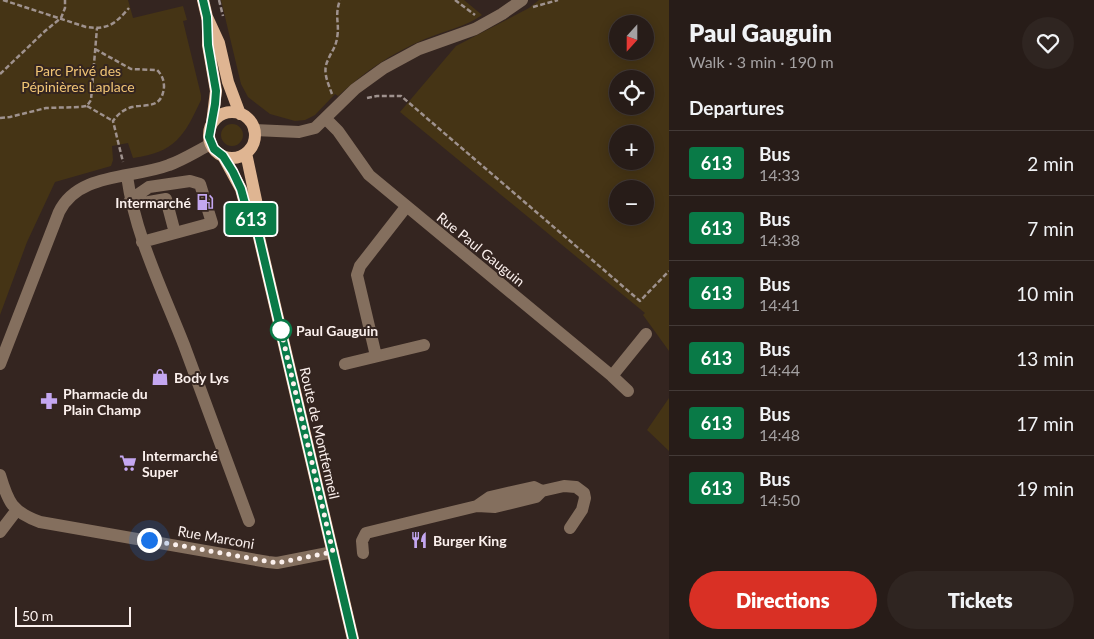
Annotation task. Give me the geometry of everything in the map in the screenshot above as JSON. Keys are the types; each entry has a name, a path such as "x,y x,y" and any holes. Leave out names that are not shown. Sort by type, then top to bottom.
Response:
{"main road":[{"path":"203,0 207,17 208,45 216,91 209,137 211,144 223,156 231,158 239,157 246,153 253,143 254,130 247,117 234,112 221,114 212,123"},
{"path":"207,17 219,43 228,82 240,114"},
{"name":"Route de Montfermeil","path":"246,153 257,205 258,233 353,639"},
{"name":"Route de Montfermeil","path":"223,156 241,189 247,211 258,233"}],"street":[{"path":"254,130 299,132 318,127 355,89 384,68 419,48 474,29 526,4"},
{"name":"Rue Paul Gauguin","path":"326,119 338,132 369,175 628,391"},
{"path":"0,364 62,205 68,197 79,189 95,183 170,165 211,144"},
{"path":"127,176 131,203 142,242 184,344 249,521"},
{"path":"131,203 149,188 190,181 200,184 212,223 142,242"},
{"path":"131,203 166,199 175,233"},
{"path":"376,356 357,278 358,272 360,266 406,207"},
{"path":"612,376 646,334"},
{"path":"345,364 424,345"},
{"path":"0,475 6,496 16,511 0,532"},
{"path":"363,553 362,541 366,533 477,506 490,497 534,487 542,491 570,486 576,487 584,493 585,498 582,510 570,528"},
{"name":"Rue Marconi","path":"16,511 40,522 268,562 277,563 333,552"}],"path":[{"path":"3,0 86,27 97,28 110,26 129,8"},
{"path":"0,74 61,18 65,8 64,0"},
{"path":"334,99 327,82 325,70 337,39 336,12 340,0"},
{"path":"454,0 478,17"},
{"path":"526,4 543,5 558,0"},
{"path":"87,106 91,100 97,28"},
{"path":"95,49 131,69 157,70 161,74 164,83 164,92 160,101 152,105 131,107 122,111 113,121"},
{"path":"363,99 377,96 400,96 640,301 669,271"},
{"path":"0,118 46,108 87,106 113,121 127,176"}],"green space":[{"name":"Parc Privé des Pépinières Laplace","path":"0,0 128,0 133,18 183,6 187,20 183,21 201,100 183,133 169,147 148,155 133,158 128,143 112,146 113,160 111,166 55,182 27,242 0,315"},
{"path":"221,0 464,0 482,15 469,23 401,50 368,71 338,96 335,94 315,115 305,120 295,121 270,114 248,97 241,84"},
{"path":"539,0 669,0 669,351 643,315 645,313 400,112 456,46 529,8"},
{"path":"232,124 242,131 243,135 236,145 232,146 222,139 221,135 228,125"},
{"path":"669,398 669,451 647,430"}],"bus line":[{"name":"613","path":"203,0 207,17 208,45 216,91 209,137 214,149 223,156 233,172 241,189 247,211 258,233 353,639"}],"place":[{"name":"Intermarché","path":"205,202"},
{"name":"Paul Gauguin","path":"281,330"},
{"name":"Body Lys","path":"160,377"},
{"name":"Pharmacie du Plain Champ","path":"49,401"},
{"name":"Intermarché Super","path":"128,463"},
{"name":"Burger King","path":"419,540"}],"route":[{"path":"149,540 277,563 333,552 279,322 281,330"}]}
